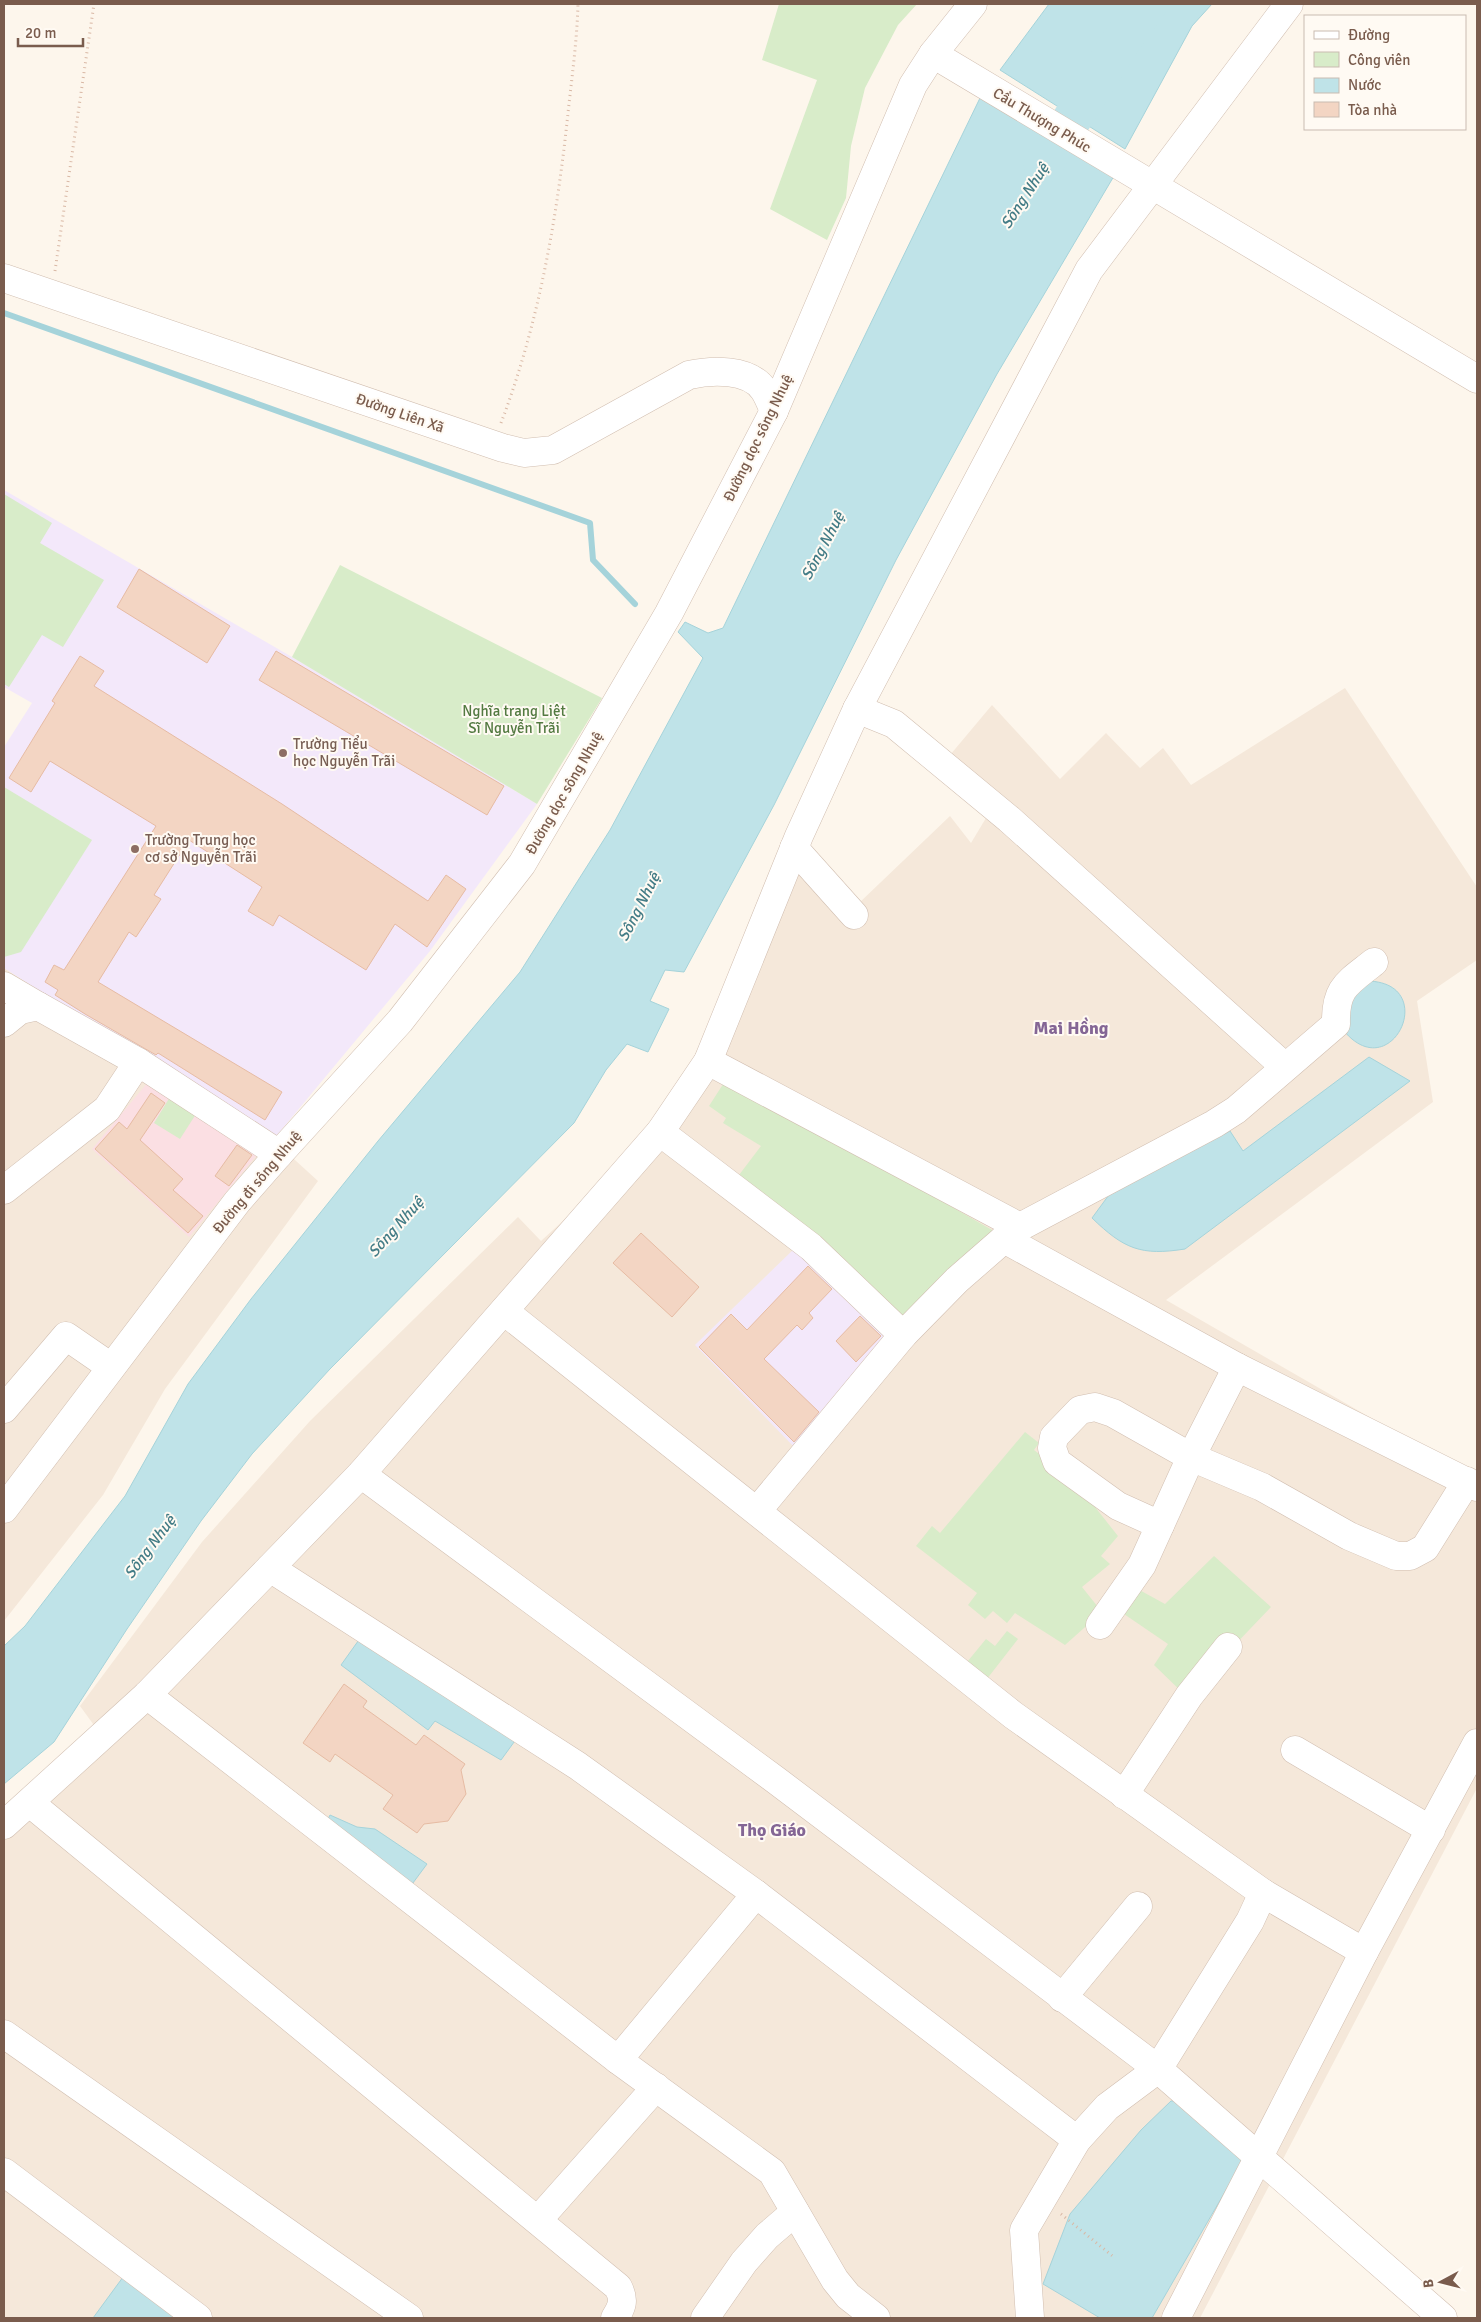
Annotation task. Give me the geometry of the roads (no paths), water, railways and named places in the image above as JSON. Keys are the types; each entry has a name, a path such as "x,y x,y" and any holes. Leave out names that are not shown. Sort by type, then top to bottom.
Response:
{"street":[{"name":"Đường dọc sông Nhuệ","path":"522,864 669,613 774,411 913,85 933,54 973,4"},
{"path":"4,1825 147,1695 361,1474 660,1132 708,1062 794,848 857,709 1089,270 1288,4"},
{"name":"Cầu Thượng Phúc","path":"933,54 1477,379"},
{"name":"Đường Liên Xã","path":"4,278 492,444 524,453 553,450 690,376 706,371 732,374 756,382 764,390 774,411"},
{"path":"857,709 894,724 1008,819 1285,1067"},
{"path":"794,848 854,915"},
{"name":"Đường đi sông Nhuệ","path":"4,1509 237,1202 278,1154 400,1021 522,864"},
{"path":"757,1512 904,1335 957,1280 1012,1233 1214,1124 1236,1110 1336,1024 1338,997 1345,986 1374,962"},
{"path":"4,986 138,1062 278,1154"},
{"path":"4,1023 20,1010 38,1006"},
{"path":"4,1190 107,1109 138,1062"},
{"path":"708,1062 1012,1233 1238,1367 1472,1484 1424,1548 1410,1556 1396,1556 1349,1536 1262,1488 1191,1457 1113,1413 1095,1407 1080,1410 1054,1437 1052,1448 1057,1462 1118,1506 1160,1525"},
{"path":"660,1132 811,1247 904,1335"},
{"path":"504,1311 1013,1714 1263,1893 1364,1952"},
{"path":"4,1409 66,1336 111,1367"},
{"path":"1100,1625 1142,1565 1191,1457 1238,1367"},
{"path":"361,1474 761,1769 1158,2070 1443,2318"},
{"path":"270,1568 578,1766 756,1894 1077,2140"},
{"path":"1124,1795 1189,1696 1228,1647"},
{"path":"147,1695 618,2060 772,2172 835,2280 848,2296 876,2318"},
{"path":"1176,2318 1260,2158 1364,1952 1477,1743"},
{"path":"1295,1750 1431,1830"},
{"path":"30,1803 618,2287 623,2295 622,2306 615,2318"},
{"path":"1030,2318 1024,2230 1077,2140 1107,2107 1158,2070 1250,1921 1263,1893"},
{"path":"618,2060 756,1894"},
{"path":"1062,1998 1138,1906"},
{"path":"4,2034 409,2318"},
{"path":"538,2220 656,2087"},
{"path":"4,2172 198,2318"},
{"path":"705,2318 744,2262 767,2236 794,2212"}],"water":[{"path":"1049,4 1212,4 1192,26 1125,149 1000,70"},
{"path":"980,98 1114,176 997,374 896,560 774,805 684,972 665,970 650,1001 669,1009 648,1052 627,1044 606,1070 574,1123 330,1369 252,1454 201,1521 127,1629 54,1742 4,1784 4,1646 25,1626 125,1496 188,1384 251,1299 378,1141 520,972 610,830 703,658 678,632 685,622 708,633 723,628"},
{"path":"1367,981 1389,986 1401,997 1405,1012 1401,1028 1392,1040 1378,1047 1362,1045 1344,1031 1343,1000"},
{"path":"1369,1057 1410,1081 1185,1249 1156,1251 1134,1248 1114,1237 1092,1218 1114,1188 1230,1131 1243,1151"},
{"path":"361,1637 517,1738 501,1760 435,1721 428,1730 341,1665"},
{"path":"330,1815 357,1827 375,1829 427,1864 407,1891 323,1829"},
{"path":"1171,2101 1179,2101 1248,2152 1152,2318 1100,2318 1043,2284 1070,2214 1141,2130"},
{"path":"126,2273 189,2318 93,2318"}],"waterway":[{"name":"Sông Nhuệ","path":"1043,165 1122,40 1148,4"},
{"path":"4,313 590,523 593,560 635,604"}],"place":[{"name":"Trường Tiểu học Nguyễn Trãi","path":"283,753"},
{"name":"Trường Trung học cơ sở Nguyễn Trãi","path":"135,849"}],"district":[{"name":"Mai Hồng","path":"1071,1028"},
{"name":"Thọ Giáo","path":"772,1830"}],"park label":[{"name":"Nghĩa trang Liệt Sĩ Nguyễn Trãi","path":"514,720"}]}
